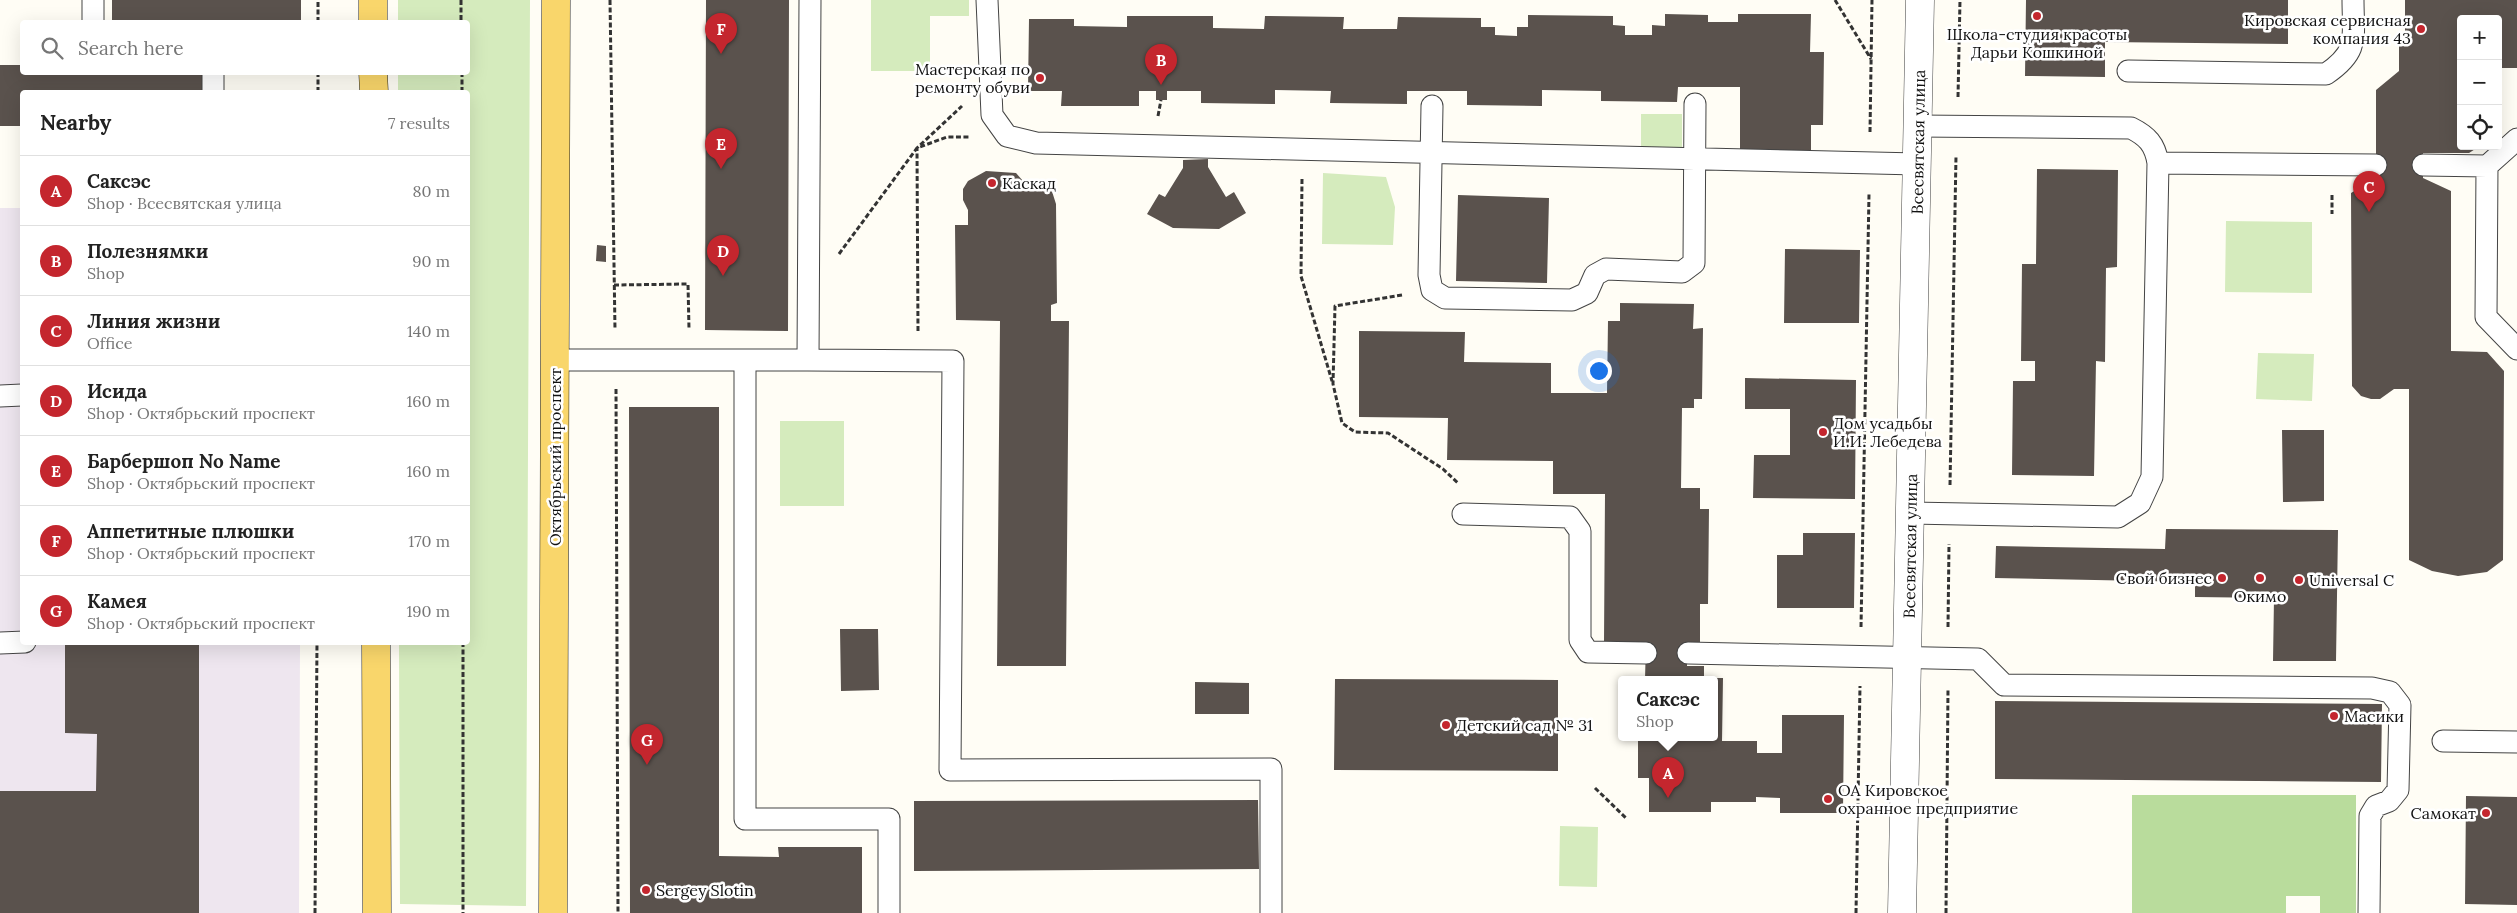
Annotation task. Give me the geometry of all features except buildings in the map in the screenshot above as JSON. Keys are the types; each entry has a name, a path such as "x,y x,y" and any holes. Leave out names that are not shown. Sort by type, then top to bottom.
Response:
{"main road":[{"path":"373,0 373,20"},
{"name":"Октябрьский проспект","path":"553,913 556,0"},
{"path":"374,75 374,90"},
{"path":"376,645 377,913"}],"street":[{"name":"Всесвятская улица","path":"1902,913 1920,0"}],"lane":[{"path":"93,0 93,20"},
{"path":"808,360 810,0"},
{"path":"987,0 992,114 1007,136 1036,143 1917,164"},
{"path":"2128,71 2326,74 2343,62 2353,44 2353,0"},
{"path":"213,75 213,90"},
{"path":"1432,106 1429,275 1432,290 1445,298 1572,300 1587,293 1595,275 1606,269 1682,272 1694,263 1696,104"},
{"path":"1911,513 2118,517 2140,503 2152,477 2158,163 2156,151 2147,136 2131,128 1918,126"},
{"path":"2423,165 2487,166 2517,139"},
{"path":"2158,163 2376,165"},
{"path":"2487,166 2486,317 2517,349"},
{"path":"555,360 953,361 950,770 1271,769 1271,913"},
{"path":"745,360 745,819 889,819 889,913"},
{"path":"0,396 20,395"},
{"path":"1463,514 1570,517 1580,531 1580,640 1588,652 1646,653"},
{"path":"0,644 20,642"},
{"path":"1688,653 1978,659 2004,685 2372,688 2390,692 2400,705 2398,790 2389,801 2376,806 2370,816 2369,913"},
{"path":"2443,741 2517,742"}],"path":[{"path":"318,0 318,20"},
{"path":"461,0 462,20"},
{"path":"610,0 615,360 618,913"},
{"path":"1835,0 1871,60"},
{"path":"1869,163 1872,0"},
{"path":"1946,913 1949,514 1960,0"},
{"path":"318,75 318,90"},
{"path":"462,75 462,90"},
{"path":"808,291 840,254 917,148 990,80"},
{"path":"1155,121 1160,115 1161,100"},
{"path":"917,148 948,137 1007,136"},
{"path":"917,148 919,361"},
{"path":"1303,150 1301,276 1333,384 1342,423 1355,432 1388,433 1443,469 1491,514"},
{"path":"2332,194 2332,214"},
{"path":"1856,913 1868,209"},
{"path":"614,285 688,284 689,360"},
{"path":"1333,384 1335,306 1432,290"},
{"path":"315,913 316,645"},
{"path":"463,645 463,913"},
{"path":"1595,788 1627,819"}],"shaded area":[{"path":"0,208 20,208 20,645 300,645 299,913 0,913"}],"green space":[{"path":"398,0 530,0 526,906 400,904 399,645 470,645 470,90 398,90 398,75 470,75 470,20 398,20"},
{"path":"871,0 969,0 969,16 930,16 930,71 871,71"},
{"path":"1641,114 1682,114 1682,150 1641,150"},
{"path":"1323,173 1386,177 1395,207 1393,245 1322,244"},
{"path":"2226,221 2312,222 2312,293 2225,292"},
{"path":"2258,353 2314,354 2312,401 2256,399"},
{"path":"780,421 844,421 844,506 780,506"},
{"path":"2132,795 2356,795 2356,913 2320,913 2320,896 2286,896 2286,913 2132,913"},
{"path":"1560,826 1598,827 1597,887 1559,886"}],"place":[{"name":"Школа-студия красоты Дарьи Кошкиной","path":"2037,16"},
{"name":"Кировская сервисная компания 43","path":"2421,29"},
{"name":"Аппетитные плюшки","path":"721,54"},
{"name":"Мастерская по ремонту обуви","path":"1040,78"},
{"name":"Полезнямки","path":"1161,85"},
{"name":"Барбершоп No Name","path":"721,169"},
{"name":"Каскад","path":"992,183"},
{"name":"Линия жизни","path":"2369,212"},
{"name":"Исида","path":"723,276"},
{"name":"Дом усадьбы И.И. Лебедева","path":"1823,432"},
{"name":"Свой бизнес","path":"2222,578"},
{"name":"Окимо","path":"2260,578"},
{"name":"Universal C","path":"2299,580"},
{"name":"Масики","path":"2334,716"},
{"name":"Детский сад № 31","path":"1446,725"},
{"name":"Камея","path":"647,765"},
{"name":"Саксэс","path":"1668,798"},
{"name":"ОА Кировское охранное предприятие","path":"1828,799"},
{"name":"Самокат","path":"2486,813"},
{"name":"Sergey Slotin","path":"646,890"}]}
